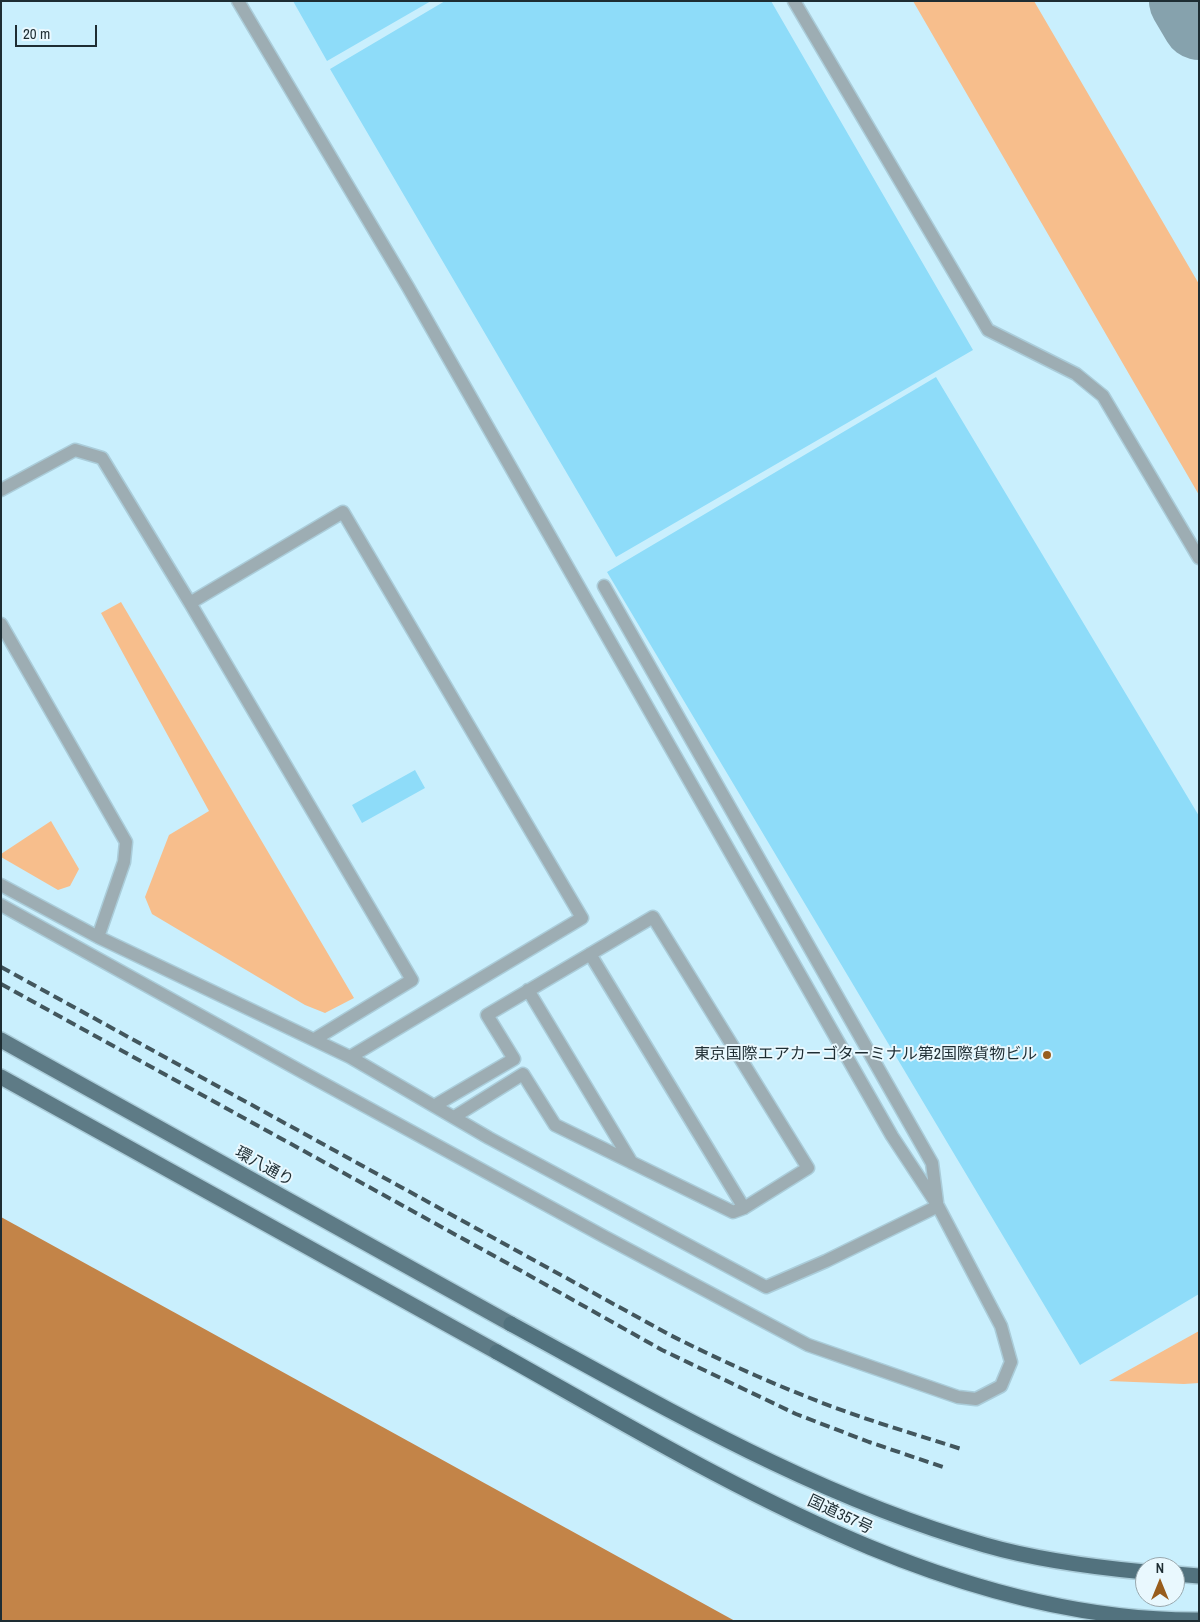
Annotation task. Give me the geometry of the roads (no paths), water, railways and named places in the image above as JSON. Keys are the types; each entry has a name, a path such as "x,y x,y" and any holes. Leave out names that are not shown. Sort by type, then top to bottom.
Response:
{"highway":[{"name":"国道357号","path":"511,1324 694,1423 791,1471 882,1511 995,1548 1050,1560 1135,1571"},
{"name":"国道357号","path":"497,1352 779,1507 857,1543 924,1570 990,1591 1051,1605 1117,1616 1199,1620"},
{"path":"1185,1575 1199,1576"}],"main road":[{"name":"環八通り","path":"1,1040 511,1324"},
{"path":"1,1077 497,1352"}],"lane":[{"path":"1,905 614,1242 808,1344 958,1397 976,1399 1000,1386 1011,1362 1001,1326 938,1206 892,1136 408,287 238,1"},
{"path":"794,1 988,330 1076,374 1103,396 1199,558"},
{"path":"1,490 75,450 102,458 190,603 412,980 315,1039"},
{"path":"190,603 343,512 582,918 350,1057"},
{"path":"604,586 932,1163 938,1206"},
{"path":"1,624 126,842 124,862 98,937"},
{"path":"1,886 98,937 350,1057 489,1138 766,1286 826,1261 938,1206"},
{"path":"434,1106 514,1060 487,1015 653,917 808,1168 744,1208 733,1212 555,1125 523,1074 454,1117"},
{"path":"590,954 744,1208"},
{"path":"528,990 632,1163"}],"railway":[{"path":"1,967 670,1335 754,1375 824,1404 961,1449"},
{"path":"1,984 662,1350 796,1414 869,1442 946,1468"}],"place":[{"name":"東京国際エアカーゴターミナル第2国際貨物ビル","path":"1047,1055"}]}
